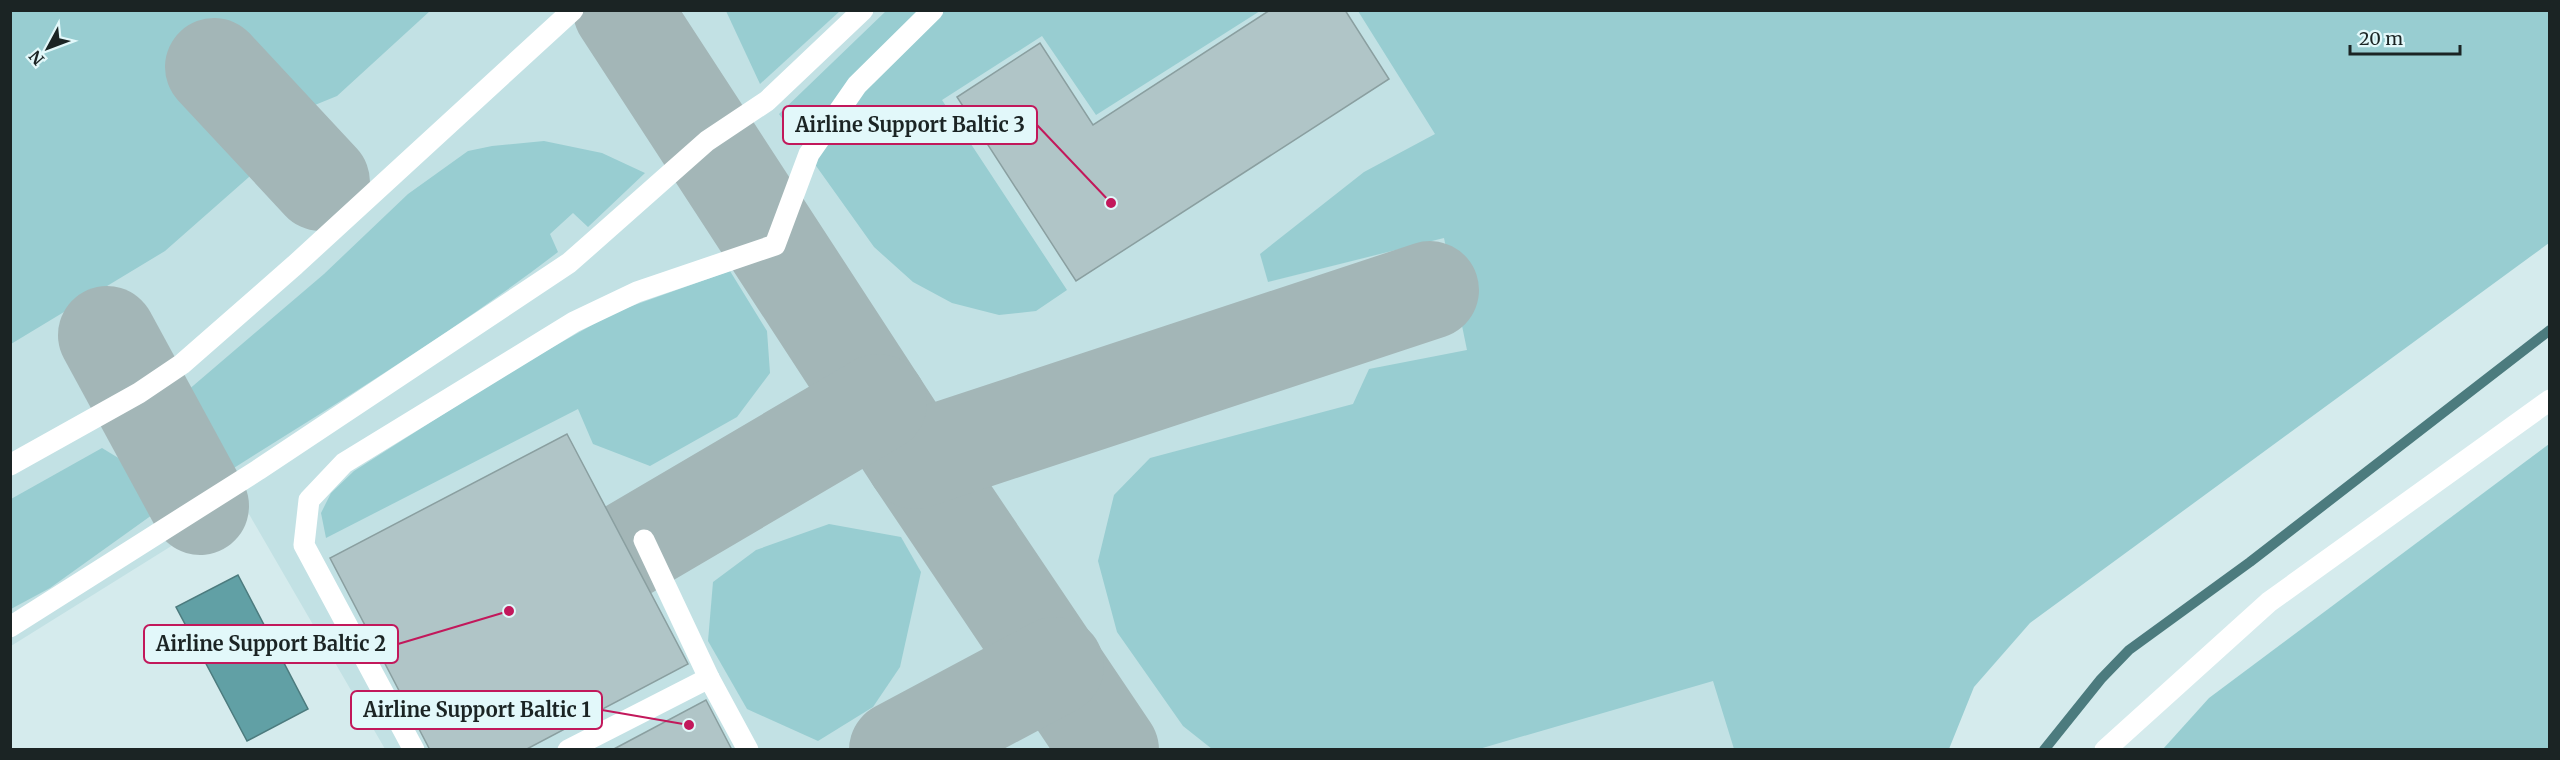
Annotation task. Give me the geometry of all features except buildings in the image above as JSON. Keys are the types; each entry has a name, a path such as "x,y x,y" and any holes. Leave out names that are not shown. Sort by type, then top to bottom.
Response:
{"lane":[{"path":"10,465 139,393 182,364 295,265 573,10"},
{"path":"10,627 258,470 569,263 707,141 767,101 863,10"},
{"path":"414,750 304,545 309,500 344,464 574,322 637,292 775,245 809,154 857,85 933,10"},
{"path":"2105,750 2269,602 2550,400"},
{"path":"644,540 709,678 748,750"},
{"path":"568,750 709,678"}],"shaded area":[{"path":"11,10 430,11 337,96 310,107 230,24 173,73 251,157 249,177 165,251 11,344"},
{"path":"11,11 1387,11 1808,749 385,749 242,502 11,646"},
{"path":"726,11 840,11 760,84"},
{"path":"886,11 1260,11 1096,115 1042,36 942,100 1067,290 1036,311 999,315 952,303 913,282 874,247 779,114"},
{"path":"1358,11 2549,11 2549,243 2030,623 1974,687 1949,749 1734,749 1713,681 1479,749 1212,749 1183,726 1117,632 1098,561 1114,495 1150,458 1353,404 1369,369 1467,350 1444,238 1268,282 1260,254 1364,172 1435,134"},
{"path":"544,141 602,153 645,173 588,227 573,213 550,234 558,252 516,284 384,373 204,487 176,427 180,397 324,274 408,194 468,151 492,146"},
{"path":"730,271 767,331 770,373 737,417 650,466 593,444 578,409 326,538 321,513 331,493 354,471 516,368 615,312"},
{"path":"2549,444 2549,749 2163,749 2209,698"},
{"path":"102,448 125,462 152,515 50,588 11,609 11,499"},
{"path":"829,524 901,537 921,572 900,667 873,707 818,741 747,709 708,641 713,582 756,550"},
{"path":"238,575 308,709 247,741 176,607"}],"waterway":[{"path":"2044,750 2101,679 2129,650 2250,562 2550,330"}],"taxiway":[{"path":"622,10 915,460 1110,750"},
{"path":"214,67 321,182"},
{"path":"915,460 1430,290"},
{"path":"107,335 200,506"},
{"path":"628,550 878,403"},
{"path":"898,750 1055,666"}],"place":[{"name":"Airline Support Baltic 3","path":"1111,203"},
{"name":"Airline Support Baltic 2","path":"509,611"},
{"name":"Airline Support Baltic 1","path":"689,725"}]}
